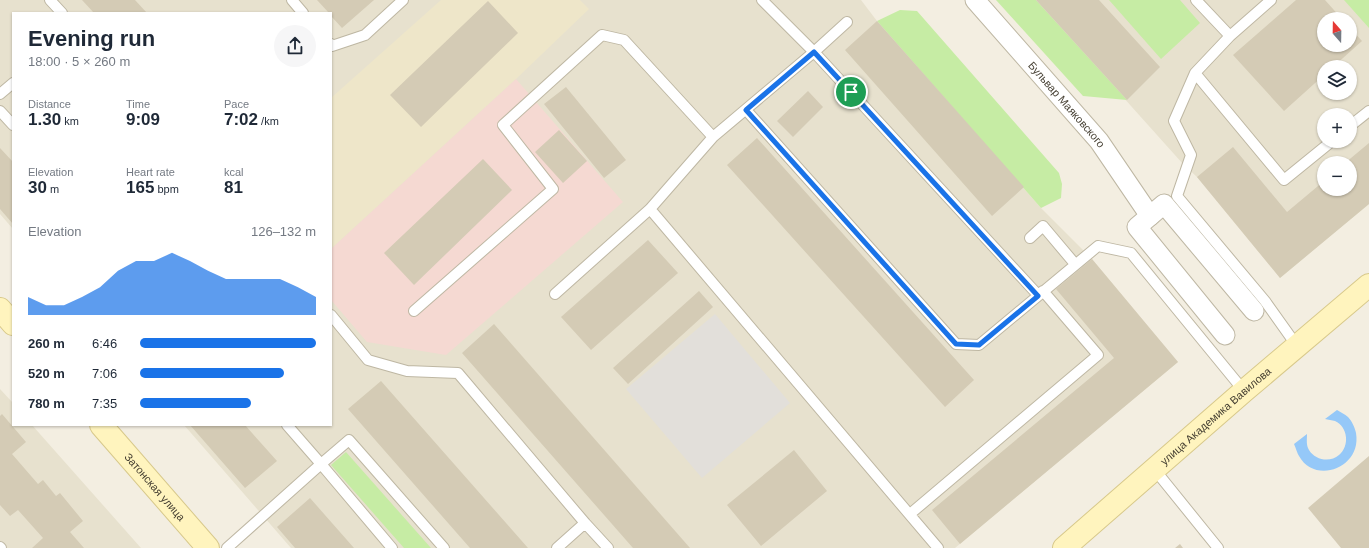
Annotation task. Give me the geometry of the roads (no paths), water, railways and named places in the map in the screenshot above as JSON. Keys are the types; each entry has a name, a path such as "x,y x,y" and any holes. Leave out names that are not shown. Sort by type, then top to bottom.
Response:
{"street":[{"name":"Бульвар Маяковского","path":"975,0 1099,141 1150,216"},
{"path":"1225,335 1137,227 1164,204 1254,310"},
{"name":"улица Академика Вавилова","path":"1064,548 1244,391 1368,288"},
{"path":"0,309 12,323"},
{"name":"Затонская улица","path":"102,426 208,548"}],"lane":[{"path":"50,0 61,12"},
{"path":"292,0 302,12"},
{"path":"332,46 365,35 403,0"},
{"path":"762,0 814,52 1098,355 910,514"},
{"path":"1196,0 1230,36"},
{"path":"1270,0 1230,36 1195,73 1174,121 1191,155 1177,196 1264,301 1297,346"},
{"path":"555,294 650,208 713,137 814,52 847,22"},
{"path":"414,311 553,190 503,125 602,35 624,40 713,137"},
{"path":"1195,73 1284,180 1323,148"},
{"path":"0,94 12,84"},
{"path":"746,110 956,344 979,345 1098,246 1131,253 1244,391"},
{"path":"0,111 12,124"},
{"path":"1357,120 1369,111"},
{"path":"650,208 938,548"},
{"path":"1030,238 1043,226 1075,264"},
{"path":"332,317 368,360 407,371 458,373 608,548"},
{"path":"288,426 392,548"},
{"path":"227,548 348,440 444,548"},
{"path":"1155,470 1218,548"},
{"path":"556,548 585,523"}],"water":[{"path":"1337,410 1347,416 1352,423 1356,433 1356,445 1352,455 1345,463 1326,471 1316,470 1306,465 1299,456 1294,444 1307,434 1308,448 1315,456 1327,460 1339,455 1345,447 1345,432 1343,428 1335,421 1325,419"}]}
